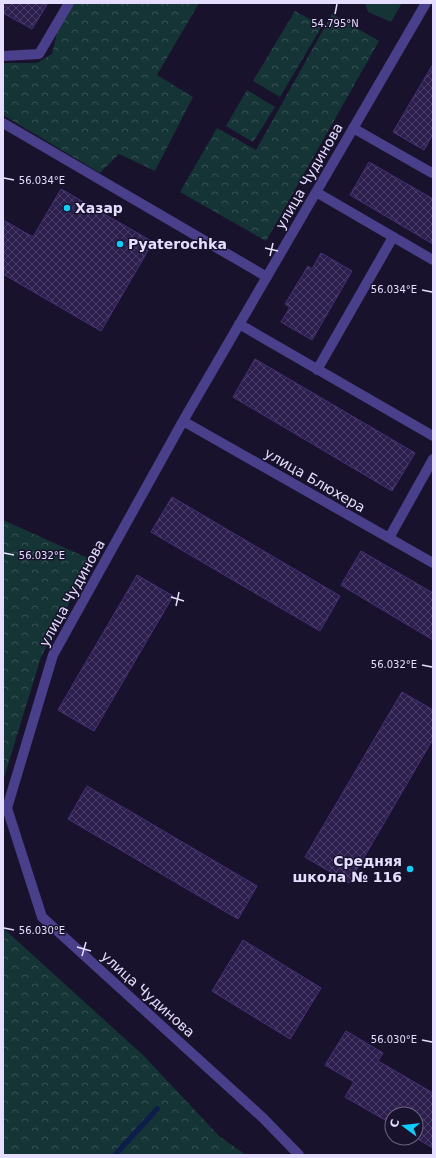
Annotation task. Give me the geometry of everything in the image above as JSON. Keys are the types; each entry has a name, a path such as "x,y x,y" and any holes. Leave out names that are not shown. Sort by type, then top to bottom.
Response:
{"street":[{"path":"3,56 39,54 69,3"},
{"name":"улица Чудинова","path":"299,1155 263,1118 42,917 7,808 53,655 183,421 426,3"},
{"path":"3,123 267,276"},
{"path":"353,128 432,174 433,172"},
{"path":"316,192 433,260"},
{"path":"317,370 393,237"},
{"path":"239,324 433,436"},
{"name":"улица Блюхера","path":"183,421 433,563"},
{"path":"389,538 433,459"}],"green space":[{"path":"70,3 199,3 157,75 193,97 155,171 119,154 100,173 3,115 3,63 37,63 52,54 59,24"},
{"path":"365,3 402,3 391,22 368,12"},
{"path":"295,11 322,26 280,97 253,81"},
{"path":"332,14 379,41 266,241 180,192 217,128 256,150"},
{"path":"247,90 275,107 253,142 226,126"},
{"path":"3,520 92,560 41,657 3,781"},
{"path":"3,928 144,1056 219,1136 246,1155 3,1155"}],"building":[{"path":"7,3 48,3 32,29 3,13 3,9"},
{"path":"433,64 433,134 424,150 393,132"},
{"path":"369,162 433,199 433,244 350,195"},
{"path":"61,189 153,242 101,331 3,274 3,220 33,237"},
{"path":"321,253 352,271 312,340 281,322 290,307 285,304 308,266 312,269"},
{"path":"255,359 415,453 392,491 233,397"},
{"path":"172,497 340,596 320,631 151,532"},
{"path":"361,551 433,593 433,640 341,585"},
{"path":"137,575 173,596 94,731 58,710"},
{"path":"402,692 433,710 433,739 349,883 305,857"},
{"path":"87,786 257,886 238,919 68,819"},
{"path":"243,940 321,988 290,1039 212,991"},
{"path":"346,1031 383,1053 378,1061 433,1093 433,1148 424,1143 424,1106 384,1106 384,1119 345,1097 354,1082 325,1065"}],"waterway":[{"path":"115,1155 157,1109"}],"place":[{"name":"Хазар","path":"67,208"},
{"name":"Pyaterochka","path":"120,244"},
{"name":"Средняя школа № 116","path":"410,869"}]}
